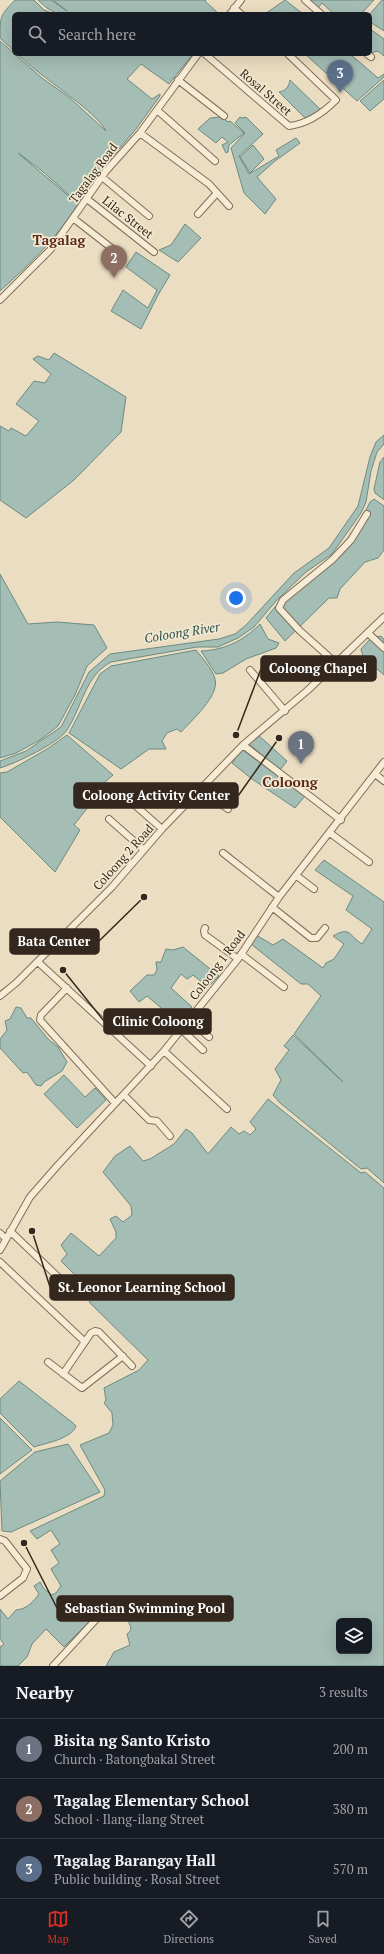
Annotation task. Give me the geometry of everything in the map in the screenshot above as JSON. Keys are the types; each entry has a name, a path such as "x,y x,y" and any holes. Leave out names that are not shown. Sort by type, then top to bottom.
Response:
{"street":[{"path":"231,12 241,0"},
{"path":"305,0 319,12"},
{"path":"234,8 239,12"},
{"name":"Tagalag Road","path":"0,300 51,249 102,177 140,133 196,56"},
{"name":"Rosal Street","path":"207,56 289,126 316,116 327,109 336,100 290,56"},
{"path":"178,80 224,116"},
{"path":"157,110 215,161"},
{"path":"140,133 209,184 229,206"},
{"path":"102,177 149,216"},
{"path":"198,214 218,193"},
{"name":"Lilac Street","path":"87,199 154,252"},
{"path":"73,218 114,250"},
{"path":"337,664 299,630 279,608 283,600 332,560 351,540 367,514"},
{"name":"Coloong 2 Road","path":"0,996 16,984 112,887 162,829 242,745 285,711 337,664 384,617"},
{"path":"368,633 384,648"},
{"path":"250,670 285,711"},
{"path":"242,745 341,820"},
{"name":"Coloong 1 Road","path":"0,1250 30,1197 115,1103 152,1066 239,957 272,907 341,820 384,762"},
{"path":"375,774 384,782"},
{"path":"200,788 228,809"},
{"path":"120,792 162,829"},
{"path":"109,819 144,850"},
{"path":"330,833 369,862"},
{"path":"223,853 279,898"},
{"path":"297,876 314,889"},
{"path":"272,907 313,939 325,928"},
{"path":"205,928 205,935 284,987"},
{"path":"38,962 152,1066"},
{"path":"67,988 41,1015 40,1020 47,1030 115,1103"},
{"path":"189,1020 210,1037"},
{"path":"181,1029 203,1050"},
{"path":"164,1051 227,1109"},
{"path":"124,1095 149,1120 157,1120 170,1136"},
{"path":"10,1231 78,1296"},
{"path":"0,1234 6,1239"},
{"path":"0,1262 85,1342"},
{"path":"63,1374 85,1342 93,1332 97,1331 132,1366"},
{"path":"48,1362 82,1388 123,1356"},
{"path":"0,1539 5,1541 26,1567 23,1578 0,1596"},
{"path":"53,1666 102,1613"}],"water":[{"path":"15,0 34,0 44,10 49,12 12,12 12,49 0,38 1,21 6,10"},
{"path":"38,0 51,0 67,11 53,0 206,0 205,1 217,12 54,12"},
{"path":"285,0 300,12 268,12"},
{"path":"309,0 374,0 363,12 332,12 322,3 318,8"},
{"path":"382,0 384,0 384,31 372,23 372,12"},
{"path":"372,30 384,39 384,56 378,51 372,52"},
{"path":"0,41 12,52 12,56 17,56 42,78 70,98 106,131 87,110 19,56 191,56 169,84 141,64 127,79 152,99 160,94 160,96 136,129 102,169 78,203 41,170 18,153 78,204 52,239 22,271 0,291"},
{"path":"307,56 352,56 378,78 384,74 384,77 357,101"},
{"path":"290,80 321,110 305,118 279,92 284,91 287,88"},
{"path":"384,80 384,99 370,111 360,101"},
{"path":"222,117 228,122 230,121 244,133 229,145 228,152 226,153 222,145 228,142 222,137 216,143 198,129 210,118"},
{"path":"240,117 246,117 263,134 239,156 249,174 279,156 276,150 296,138 300,143 275,161 257,177 276,199 265,214 244,193 231,148 245,133 235,123"},
{"path":"253,145 264,159 250,173 240,157"},
{"path":"185,224 201,238 178,262 159,250 171,245"},
{"path":"136,252 170,275 141,329 111,311 123,290 148,308 157,290 126,267"},
{"path":"54,353 126,397 121,432 74,480 26,518 0,500 0,426 9,431 11,428 26,436 39,421 16,404 34,381 45,383 51,374 33,359 38,356 49,360"},
{"path":"384,435 384,444 377,452 371,471 366,502 361,513 332,554 306,572 277,600 254,627 238,638 218,647 197,647 111,662 95,675 72,721 62,735 46,747 0,768 0,761 26,751 61,727 89,672 110,654 219,639 235,634 246,625 294,573 329,548 358,506 370,457 376,442"},
{"path":"384,457 384,500 375,493 374,489 380,462"},
{"path":"374,499 384,506 384,550 378,558 365,562 340,589 337,598 329,598 285,641 266,618 275,607 307,576 334,557 361,520 370,502"},
{"path":"0,574 28,624 57,622 94,625 107,648 87,666 75,695 58,726 40,740 16,753 0,758"},
{"path":"260,624 268,639 279,643 276,648 246,659 223,673 216,674 201,651 218,649 233,644 254,630"},
{"path":"381,636 384,639 384,675 363,657 361,649 371,638"},
{"path":"196,650 214,675 215,685 213,692 204,707 181,732 177,729 167,733 162,741 166,749 149,749 121,769 69,733 100,674 111,666"},
{"path":"257,734 287,761 280,770 248,743"},
{"path":"67,735 113,775 104,783 101,796 96,797 74,825 80,830 55,872 0,817 0,773 7,772 47,749"},
{"path":"240,748 305,796 295,808 252,779 232,763 235,760 232,757"},
{"path":"324,860 384,902 384,1183 367,1168 361,1169 280,1103 273,1095 281,1080 275,1069 289,1050 284,1046 293,1035 343,1082 294,1034 321,996 308,984 301,984 251,944 256,935 273,945 283,939 323,968 326,963 334,959 344,944 333,936 346,932 362,944 372,929 346,910 353,896 315,870"},
{"path":"183,947 219,976 208,987 193,975 187,979 181,974 171,988 192,1007 184,1018 180,1015 173,1018 147,996 139,1002 130,991 147,975 154,975 157,970 156,962 161,962 166,949 173,950"},
{"path":"16,1007 21,1008 27,1018 31,1018 48,1039 58,1047 67,1062 62,1071 44,1082 41,1086 36,1085 27,1072 23,1073 0,1048 0,1039 7,1030 5,1021 10,1019"},
{"path":"64,1075 85,1097 95,1088 106,1100 77,1128 44,1094"},
{"path":"268,1099 361,1173 365,1172 384,1188 384,1666 106,1666 114,1652 130,1645 127,1634 131,1630 129,1624 126,1618 117,1610 100,1611 64,1647 46,1629 32,1644 27,1657 18,1666 0,1666 0,1647 4,1644 0,1639 0,1609 8,1619 16,1610 27,1607 34,1600 39,1594 34,1586 40,1582 44,1589 52,1595 56,1593 61,1586 51,1569 59,1563 51,1550 60,1544 51,1530 37,1539 30,1531 104,1496 105,1490 80,1445 109,1433 113,1425 112,1413 104,1403 106,1400 104,1388 139,1370 148,1360 89,1302 96,1296 61,1261 67,1254 61,1245 71,1233 99,1256 116,1238 116,1232 110,1219 116,1216 123,1222 132,1215 131,1206 103,1172 115,1156 130,1146 143,1161 150,1159 174,1144 186,1129 192,1133 208,1154 231,1127 239,1134 244,1131 250,1135 256,1129 250,1122"},
{"path":"19,1381 73,1423 76,1426 73,1430 58,1440 34,1447 0,1413 0,1399"},
{"path":"0,1418 32,1450 0,1474"},
{"path":"68,1444 100,1492 11,1532 2,1531 0,1481 35,1452"}],"place":[{"name":"Tagalag Barangay Hall","path":"340,93"},
{"name":"Tagalag Elementary School","path":"114,278"},
{"name":"Coloong Chapel","path":"236,735"},
{"name":"Coloong Activity Center","path":"279,738"},
{"name":"Bisita ng Santo Kristo","path":"301,764"},
{"name":"Bata Center","path":"144,897"},
{"name":"Clinic Coloong","path":"63,970"},
{"name":"St. Leonor Learning School","path":"32,1231"},
{"name":"Sebastian Swimming Pool","path":"24,1543"}],"district":[{"name":"Tagalag","path":"59,239"},
{"name":"Coloong","path":"290,781"}],"water label":[{"name":"Coloong River","path":"182,632"}]}
